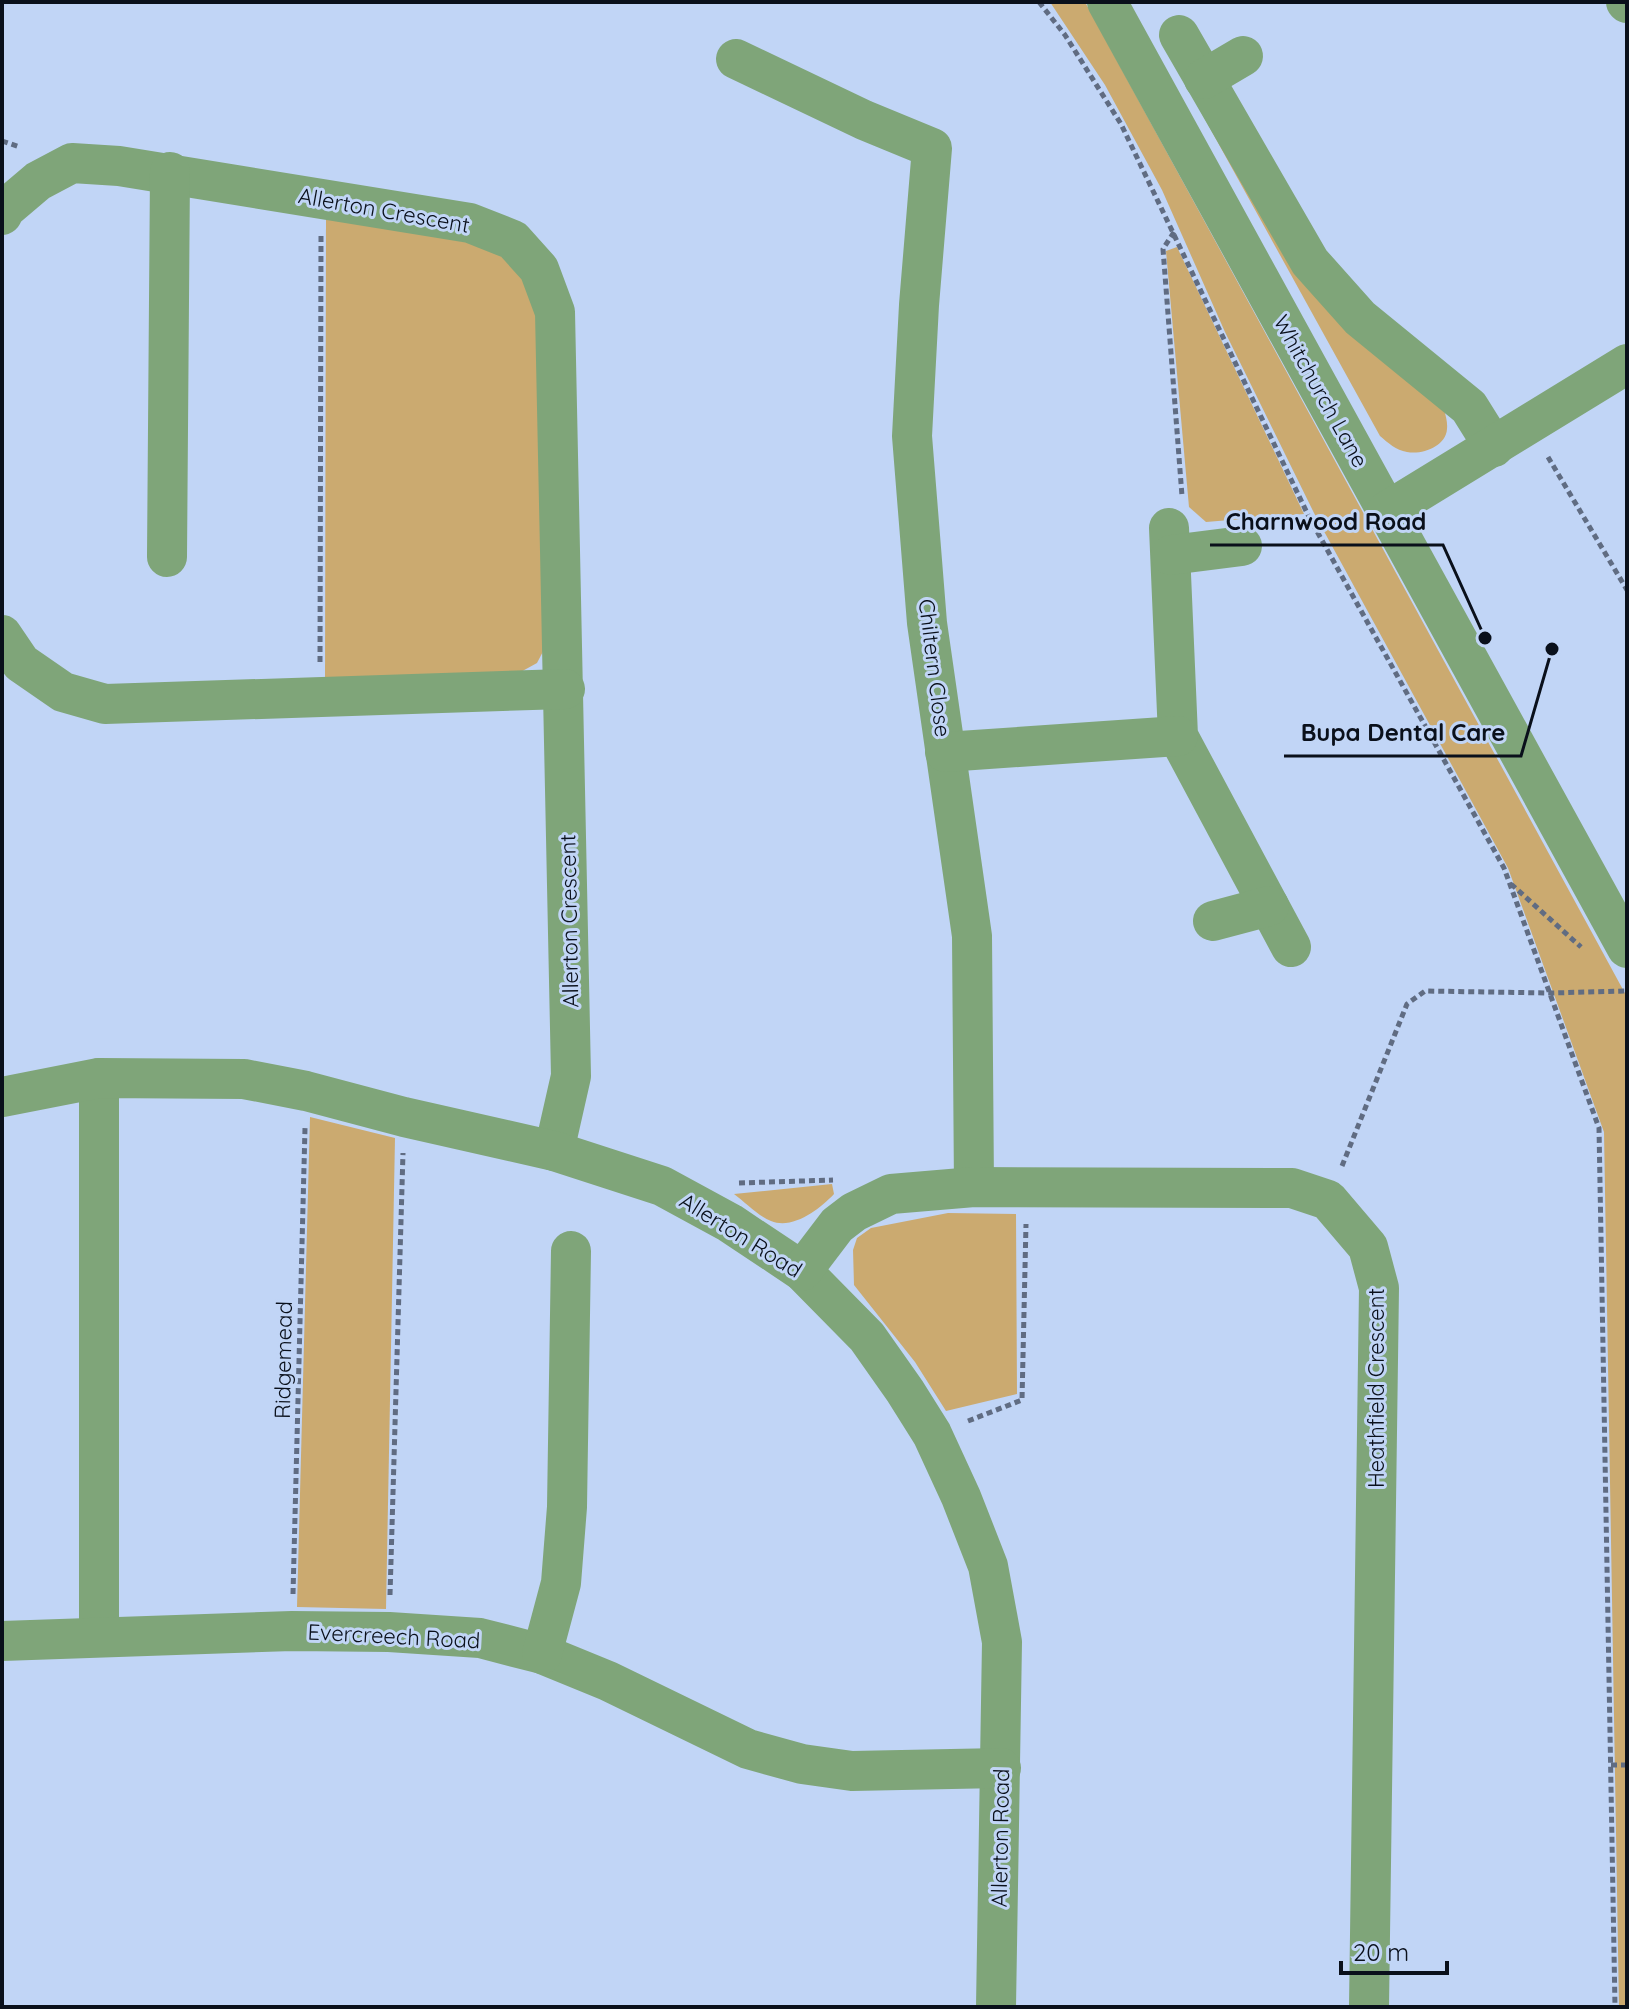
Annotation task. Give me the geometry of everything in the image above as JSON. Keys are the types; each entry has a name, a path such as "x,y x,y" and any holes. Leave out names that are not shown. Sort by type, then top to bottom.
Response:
{"street":[{"name":"Whitchurch Lane","path":"1107,2 1387,511 1610,952"},
{"path":"1179,35 1310,262 1360,318 1469,407 1494,447"},
{"path":"1204,79 1243,56"},
{"name":"Chiltern Close","path":"736,59 864,120 932,148 912,436 927,623 972,936 974,1187"},
{"name":"Allerton Crescent","path":"2,215 38,181 72,163 170,172 470,223 513,240 539,269 555,312 565,689 571,1076 554,1151"},
{"path":"167,557 170,172"},
{"path":"1387,511 1627,364"},
{"path":"1242,546 1175,545 1178,736 1291,947"},
{"path":"2,635 21,663 63,692 105,704 565,689"},
{"path":"945,752 1178,736"},
{"path":"1213,921 1269,906"},
{"path":"99,1078 99,1636"},
{"name":"Allerton Road","path":"2,1097 99,1078 244,1079 306,1091 554,1151 662,1186 730,1223 802,1271 867,1337 932,1434 988,1566 1002,1642 996,2007"},
{"path":"802,1271 837,1225 891,1194 974,1187 1292,1188 1328,1200"},
{"name":"Heathfield Crescent","path":"1328,1200 1368,1247 1379,1288 1369,2007"},
{"path":"542,1654 561,1583 567,1507 571,1251"},
{"name":"Evercreech Road","path":"2,1641 292,1631 389,1632 480,1638 542,1654 608,1681 748,1749 802,1764 852,1771 1001,1768"}],"path":[{"path":"1039,2 1065,35 1121,124 1309,517 1482,827 1510,883 1599,1128 1615,2007"},
{"path":"320,697 321,199"},
{"path":"1174,232 1163,249 1175,545"},
{"path":"1529,425 1627,590"},
{"path":"1510,883 1610,952"},
{"path":"1328,1200 1407,1004 1425,991 1627,991"},
{"name":"Ridgemead","path":"292,1631 306,1091"},
{"path":"389,1632 404,1117"},
{"path":"724,1184 847,1179"},
{"path":"932,1434 1022,1400 1027,1187"},
{"path":"1611,1765 1627,1765"}],"shaded area":[{"path":"1050,2 1085,2 1627,997 1627,2007 1619,2007 1604,1132 1508,868 1314,513 1225,332 1162,190 1105,85"},
{"path":"1165,31 1293,258 1439,398 1447,425 1446,435 1438,445 1413,453 1396,448 1380,436 1159,36"},
{"path":"326,216 498,248 535,292 549,640 537,663 517,674 325,681"},
{"path":"1177,247 1304,514 1206,522 1189,507 1166,251"},
{"path":"310,1117 395,1138 386,1609 297,1607"},
{"path":"832,1184 834,1194 828,1200 814,1212 788,1223 766,1219 734,1194"},
{"path":"948,1213 1016,1214 1017,1394 946,1411 915,1362 854,1285 853,1250 857,1238 871,1228"}],"place":[{"name":"Charnwood Road","path":"1485,638"},
{"name":"Bupa Dental Care","path":"1552,649"}]}
